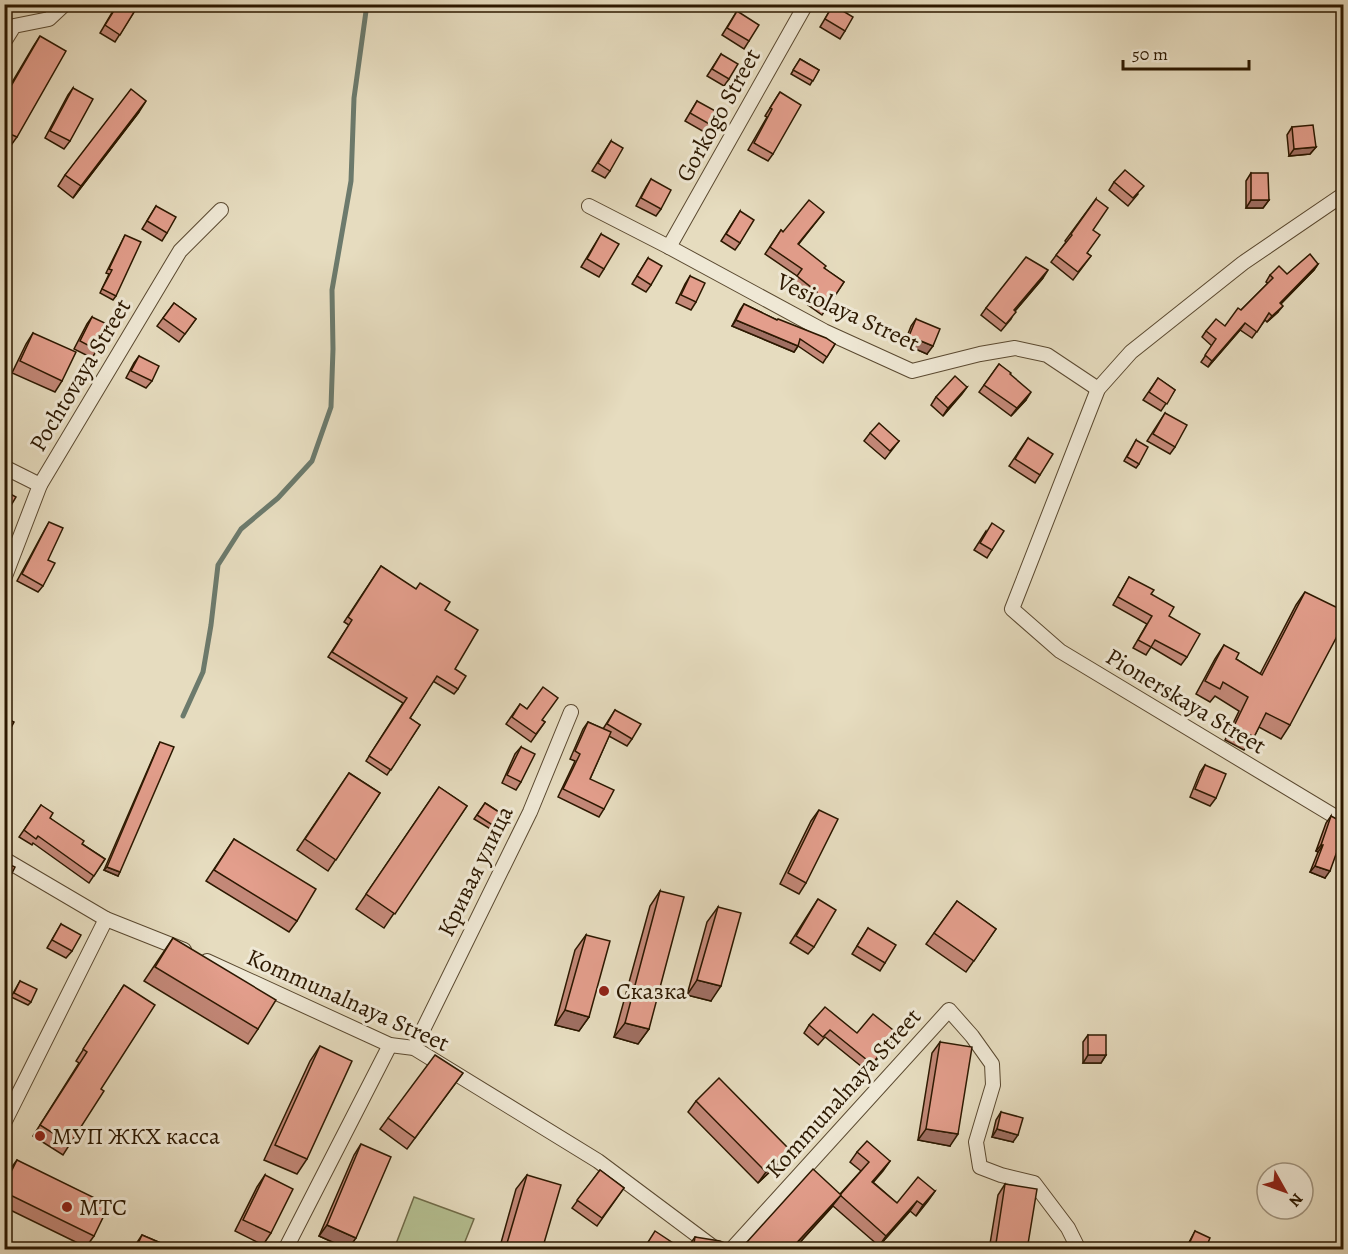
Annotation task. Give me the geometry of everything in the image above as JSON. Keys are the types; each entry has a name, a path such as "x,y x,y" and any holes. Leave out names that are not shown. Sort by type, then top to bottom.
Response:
{"street":[{"path":"4,42 9,23 49,19 65,4"},
{"name":"Gorkogo Street","path":"669,247 806,4"},
{"path":"1098,389 1131,352 1242,263 1344,194"},
{"name":"Vesiolaya Street","path":"589,206 824,331 912,371 1015,348 1047,355 1098,389"},
{"name":"Pochtovaya Street","path":"4,579 40,485 180,251 221,210"},
{"name":"Pionerskaya Street","path":"1098,389 1012,609 1059,651 1344,822"},
{"path":"4,468 40,485"},
{"name":"Кривая улица","path":"414,1048 530,812 571,711"},
{"name":"Kommunalnaya Street","path":"4,859 106,919 183,950 390,1045 414,1048 598,1161 717,1250"},
{"path":"4,1123 106,919"},
{"name":"Kommunalnaya Street","path":"731,1250 949,1010 992,1064 993,1085 976,1142 980,1167 1034,1183 1068,1228 1079,1250"},
{"path":"285,1250 390,1045"}],"green space":[{"path":"414,1197 474,1219 462,1249 394,1249"}],"building":[{"path":"118,4 139,4 120,35 105,25"},
{"path":"833,5 853,17 845,31 825,19"},
{"path":"737,11 759,25 749,41 727,28"},
{"path":"40,36 66,51 17,137 10,134 4,144 4,98"},
{"path":"721,54 738,64 729,79 712,69"},
{"path":"800,59 819,70 813,81 793,70"},
{"path":"73,88 93,99 70,141 50,131"},
{"path":"131,89 146,101 81,186 65,175"},
{"path":"780,92 801,105 773,154 754,143"},
{"path":"697,101 719,113 711,125 690,113"},
{"path":"1313,125 1316,147 1294,149 1292,127"},
{"path":"611,141 623,148 610,171 598,163"},
{"path":"1125,170 1144,186 1133,198 1114,182"},
{"path":"1251,173 1268,173 1269,200 1251,200"},
{"path":"651,179 671,190 661,209 641,198"},
{"path":"1096,199 1108,208 1093,230 1100,235 1087,253 1091,256 1078,272 1056,255"},
{"path":"809,200 824,212 798,244 826,266 824,268 844,282 827,308 813,298 817,292 797,276 802,269 770,247 781,230 783,232"},
{"path":"156,206 176,217 167,233 147,221"},
{"path":"740,211 754,220 740,243 726,234"},
{"path":"601,234 619,244 604,269 587,259"},
{"path":"125,235 141,242 116,296 102,289"},
{"path":"1310,254 1318,264 1280,303 1283,306 1272,316 1269,313 1257,332 1245,323 1212,361 1205,355 1216,339 1206,331 1216,319 1225,326 1238,308 1241,310 1273,278 1270,275 1279,266 1287,274"},
{"path":"1026,257 1048,270 1014,310 1016,312 1006,324 986,308"},
{"path":"648,258 662,266 651,285 637,276"},
{"path":"690,276 705,283 696,302 681,295"},
{"path":"174,303 196,319 185,334 163,318"},
{"path":"744,304 777,320 826,338 835,344 827,357 800,339 798,346 736,320"},
{"path":"92,317 109,325 97,350 80,341"},
{"path":"916,319 940,329 933,346 909,336"},
{"path":"33,333 76,352 62,381 20,361"},
{"path":"139,356 159,366 152,381 131,371"},
{"path":"999,364 1031,392 1017,408 984,385"},
{"path":"955,376 967,387 948,408 936,397"},
{"path":"1158,378 1175,390 1167,404 1149,392"},
{"path":"1165,413 1187,425 1175,447 1153,434"},
{"path":"879,423 899,441 890,451 870,433"},
{"path":"1028,438 1053,454 1040,475 1015,459"},
{"path":"1136,440 1148,447 1139,464 1127,457"},
{"path":"4,492 16,497 4,517"},
{"path":"49,522 63,528 48,560 55,563 43,586 22,574"},
{"path":"992,523 1004,531 992,550 980,543"},
{"path":"381,566 416,589 420,583 450,602 445,610 478,630 455,669 466,676 458,689 437,676 410,718 420,725 391,770 369,756 407,698 332,652 352,620 348,617"},
{"path":"1129,577 1154,590 1151,594 1174,607 1169,616 1200,634 1187,657 1155,640 1151,647 1138,640 1152,616 1118,597"},
{"path":"1305,592 1344,611 1344,623 1290,725 1266,713 1254,737 1234,726 1248,697 1223,682 1220,689 1205,681 1224,645 1239,653 1236,659 1262,675"},
{"path":"543,687 558,698 542,720 545,722 536,734 512,717 520,704 527,709"},
{"path":"615,710 641,724 632,739 607,724"},
{"path":"4,717 14,722 5,739 4,738"},
{"path":"588,722 611,732 590,779 614,790 604,809 563,789 580,754 575,751"},
{"path":"160,742 174,747 120,872 107,867"},
{"path":"521,747 535,754 521,782 507,775"},
{"path":"1205,765 1226,774 1216,798 1195,789"},
{"path":"349,773 380,793 336,860 305,839"},
{"path":"439,787 467,806 395,914 366,894"},
{"path":"485,803 502,814 494,826 477,815"},
{"path":"41,805 53,813 50,818 84,841 82,844 105,859 94,876 38,836 36,839 24,830"},
{"path":"819,810 838,819 806,883 788,873"},
{"path":"1331,816 1344,823 1344,832 1330,871 1315,866"},
{"path":"234,839 316,889 297,921 214,870"},
{"path":"4,862 15,867 4,889"},
{"path":"660,891 684,897 649,1029 625,1023"},
{"path":"818,899 836,910 814,947 796,936"},
{"path":"957,901 996,929 974,961 934,933"},
{"path":"718,907 741,913 721,986 697,980"},
{"path":"61,924 81,935 72,951 52,940"},
{"path":"868,928 896,945 885,963 857,946"},
{"path":"586,935 610,941 589,1017 565,1010"},
{"path":"173,938 276,1000 258,1029 155,967"},
{"path":"20,981 37,989 31,1002 14,993"},
{"path":"124,985 155,1005 101,1089 104,1091 70,1144 40,1125 87,1052 83,1049"},
{"path":"825,1007 857,1033 873,1014 897,1033 872,1064 830,1030 823,1037 809,1025"},
{"path":"1088,1035 1106,1035 1106,1055 1088,1055"},
{"path":"940,1042 972,1047 958,1134 926,1129"},
{"path":"320,1046 352,1061 307,1159 275,1145"},
{"path":"435,1055 463,1073 415,1138 388,1118"},
{"path":"719,1078 789,1149 766,1172 696,1101"},
{"path":"1001,1112 1023,1118 1018,1135 997,1129"},
{"path":"867,1141 890,1161 872,1182 897,1203 918,1177 935,1191 923,1205 917,1201 886,1236 840,1195 869,1162 857,1152"},
{"path":"361,1144 391,1157 356,1238 327,1225"},
{"path":"17,1160 109,1205 94,1236 4,1192 4,1186"},
{"path":"813,1169 841,1195 790,1250 754,1250 747,1242"},
{"path":"600,1170 624,1188 602,1218 577,1200"},
{"path":"265,1175 293,1189 271,1233 243,1220"},
{"path":"527,1175 561,1185 542,1250 505,1250"},
{"path":"1005,1184 1037,1189 1027,1250 995,1250"},
{"path":"655,1231 673,1243 668,1250 643,1250"},
{"path":"1195,1231 1210,1238 1205,1250 1189,1244"},
{"path":"142,1235 177,1250 135,1250"},
{"path":"695,1237 720,1241 727,1244 726,1250 693,1250"},
{"path":"219,1243 234,1250 216,1250"}],"waterway":[{"path":"183,716 203,672 218,565 241,529 278,498 312,461 331,407 332,290 351,181 354,98 367,4"}],"place":[{"name":"Сказка","path":"604,991"},
{"name":"МУП ЖКХ касса","path":"40,1136"},
{"name":"МТС","path":"67,1207"}]}
